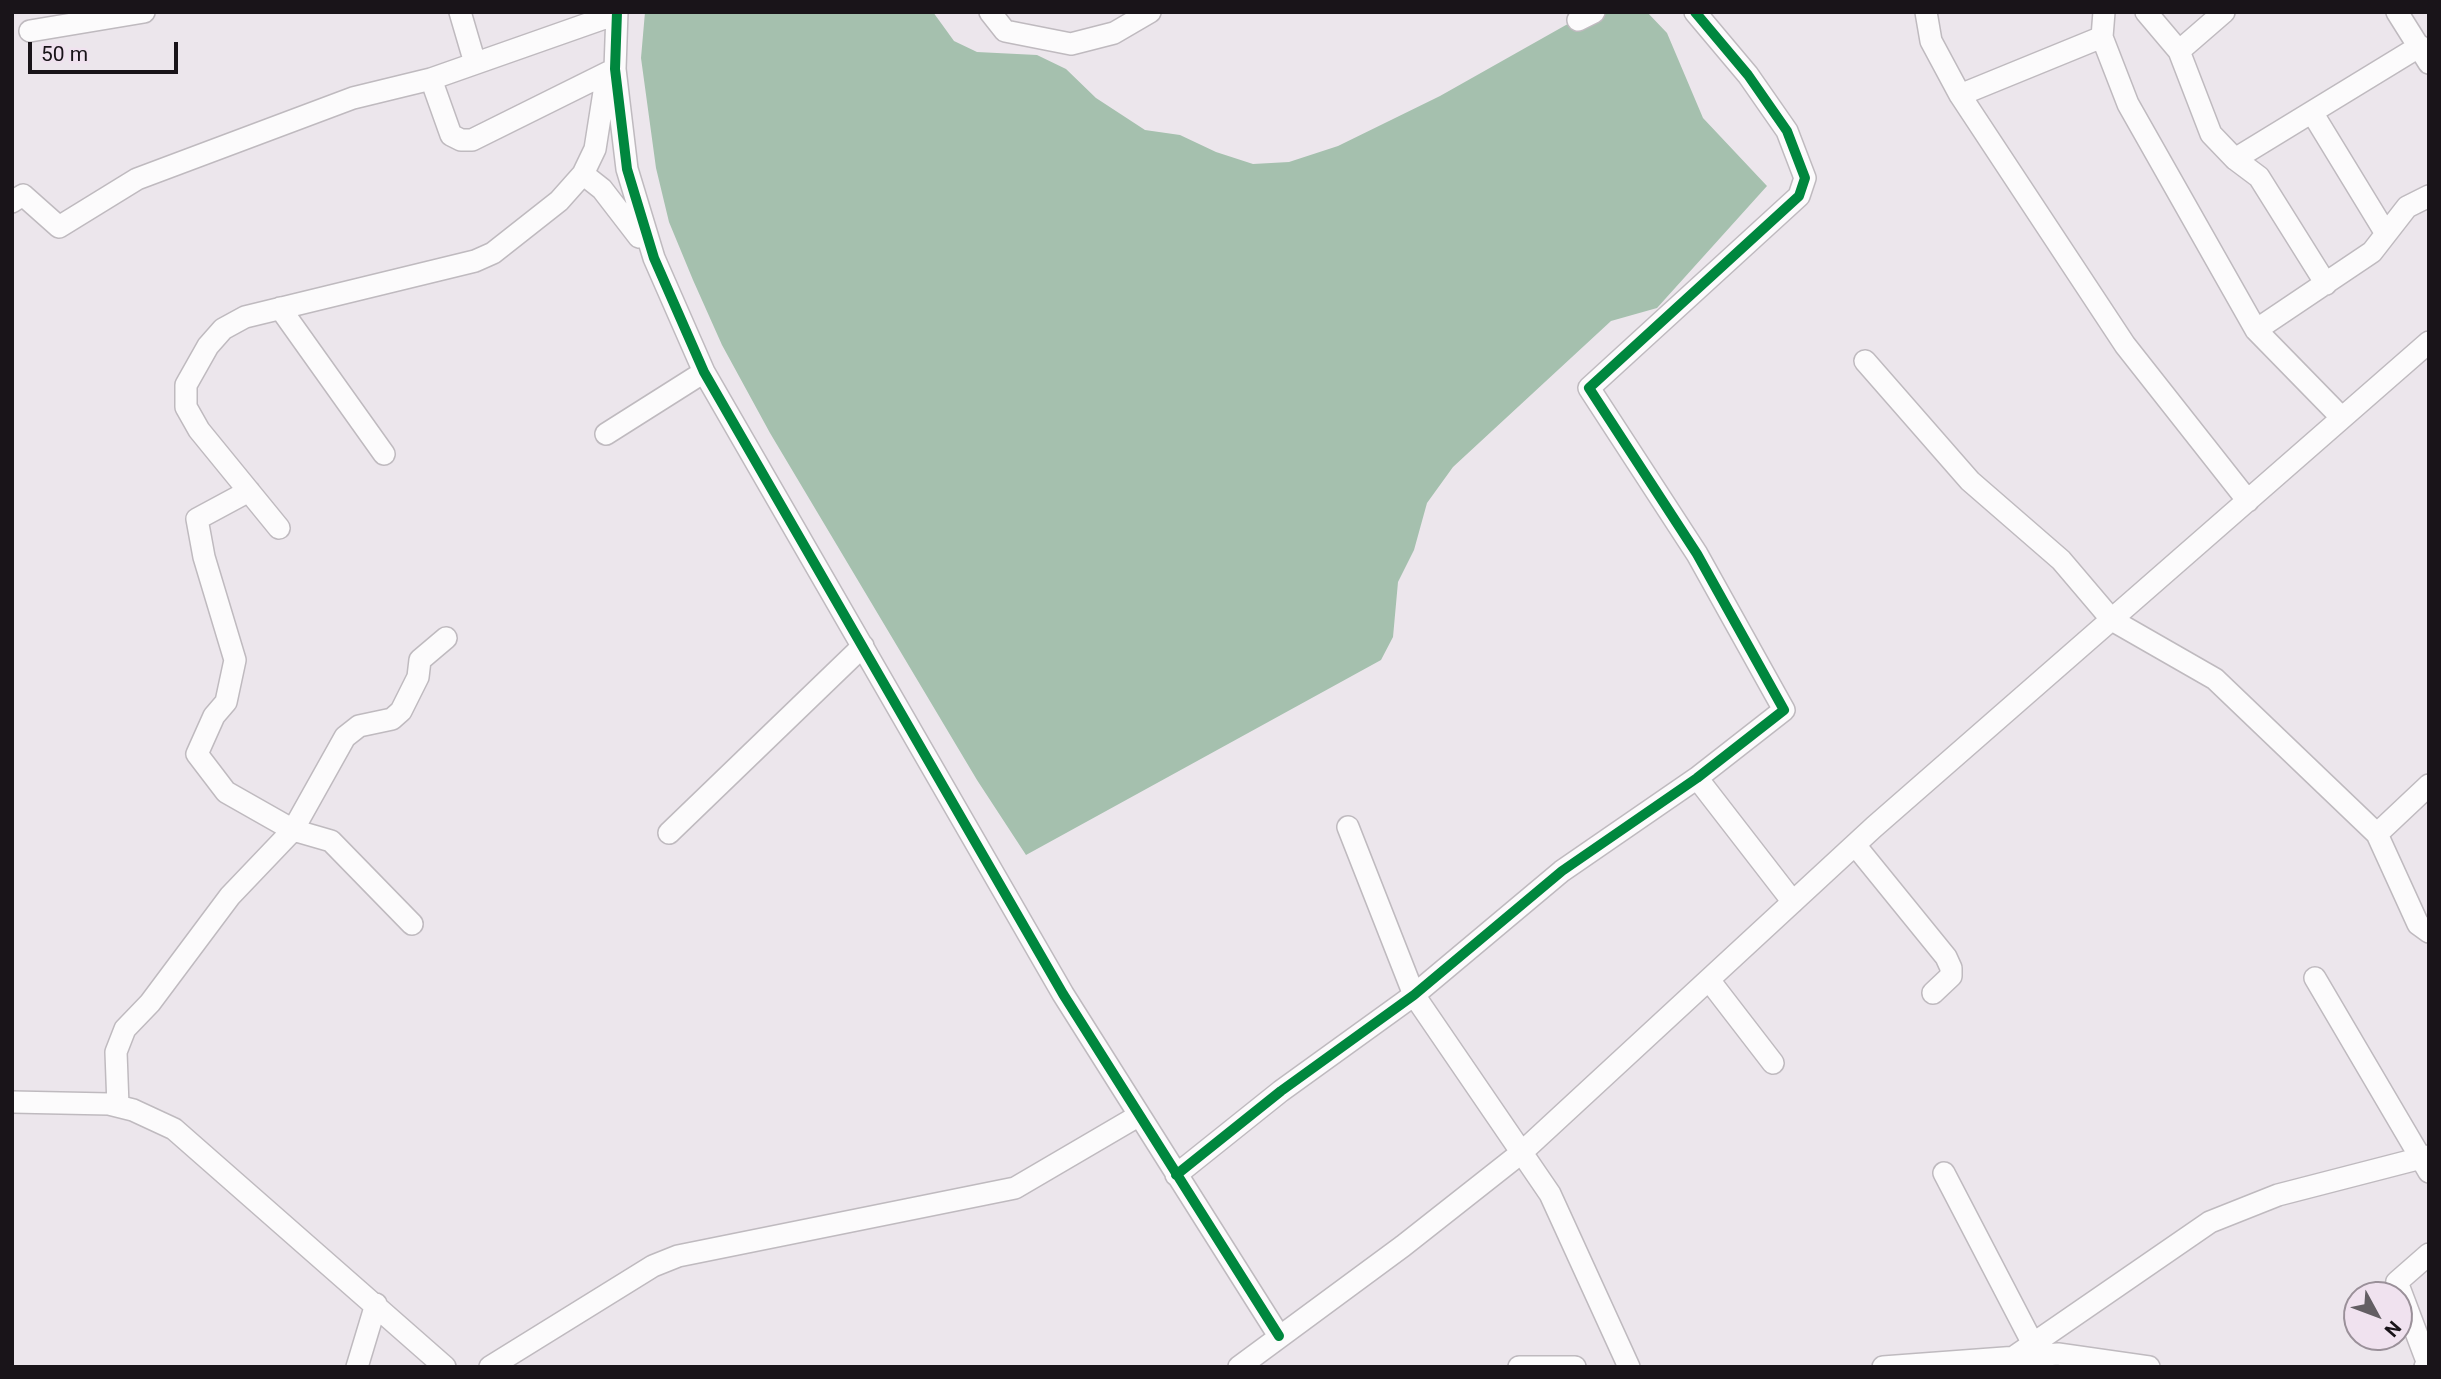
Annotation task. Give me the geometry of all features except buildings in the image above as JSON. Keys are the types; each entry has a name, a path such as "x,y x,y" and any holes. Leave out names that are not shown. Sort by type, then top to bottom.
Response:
{"street":[{"path":"30,30 144,12"},
{"path":"460,12 475,63"},
{"path":"990,12 1005,31 1071,44 1114,33 1150,12"},
{"path":"1176,1175 1280,1091 1414,995 1562,871 1697,778 1784,710 1697,554 1589,388 1799,196 1805,178 1787,131 1748,75 1695,12"},
{"path":"1926,12 1931,41 1961,95 2125,345 2248,501"},
{"path":"2104,12 2102,37 2128,104 2256,330 2342,418"},
{"path":"2146,12 2179,51 2211,134 2235,159 2259,177 2326,284"},
{"path":"2179,51 2224,12"},
{"path":"2235,159 2424,54 2397,12"},
{"path":"12,202 23,195 59,227 137,178 353,97 430,79 617,13 615,69 627,169 654,258 704,372 1063,994 1279,1336"},
{"path":"1961,95 2102,37"},
{"path":"430,79 451,135 461,140 472,140 615,69"},
{"path":"279,528 199,430 186,407 186,385 208,346 223,329 245,317 475,261 493,253 559,201 583,174 595,149 604,93 615,69"},
{"path":"2313,114 2385,232"},
{"path":"583,174 611,199 654,258"},
{"path":"2256,330 2372,252 2407,207 2429,196"},
{"path":"280,308 384,454"},
{"path":"1239,1367 1404,1246 1521,1153 1855,845 2429,342"},
{"path":"1865,361 1970,481 2061,560 2112,620 2215,679 2377,834 2418,924 2429,932"},
{"path":"606,434 704,372"},
{"path":"249,491 197,519 204,557 235,660 226,702 214,716 197,754 226,792 293,830 331,841 412,924"},
{"path":"118,1106 116,1052 125,1029 150,1003 230,896 293,830 345,737 359,726 392,719 401,711 418,677 420,660 446,638"},
{"path":"669,833 863,646"},
{"path":"1697,778 1793,902"},
{"path":"2377,834 2429,785"},
{"path":"1348,827 1414,995 1550,1194 1629,1367"},
{"path":"1855,845 1951,968 1951,976 1933,993"},
{"path":"2014,1357 2210,1222 2278,1195 2426,1162 2315,978"},
{"path":"1709,980 1773,1063"},
{"path":"12,1102 90,1102 118,1106 174,1129 445,1367"},
{"path":"490,1367 653,1266 678,1256 1015,1188 1139,1116"},
{"path":"1944,1173 2033,1344"},
{"path":"2425,1367 2428,1364 2397,1282 2429,1254"},
{"path":"357,1367 376,1304"},
{"path":"1883,1367 2058,1354 2149,1367"},
{"path":"1519,1367 1574,1367"}],"shaded area":[{"path":"645,12 933,12 954,41 977,52 1037,55 1066,69 1096,98 1145,130 1180,135 1216,152 1253,164 1289,162 1338,146 1440,96 1589,12 1647,12 1667,33 1703,118 1767,186 1657,308 1611,321 1453,467 1427,503 1414,550 1398,582 1393,637 1381,660 1026,855 977,780 770,433 722,345 669,222 656,168 641,58"}],"cycle path":[{"path":"617,12 615,69 627,169 654,258 704,372 1063,994 1279,1336"},
{"path":"1176,1175 1281,1091 1414,995 1562,871 1697,778 1784,710 1697,554 1589,388 1799,196 1805,178 1787,131 1748,75 1695,12"}]}
